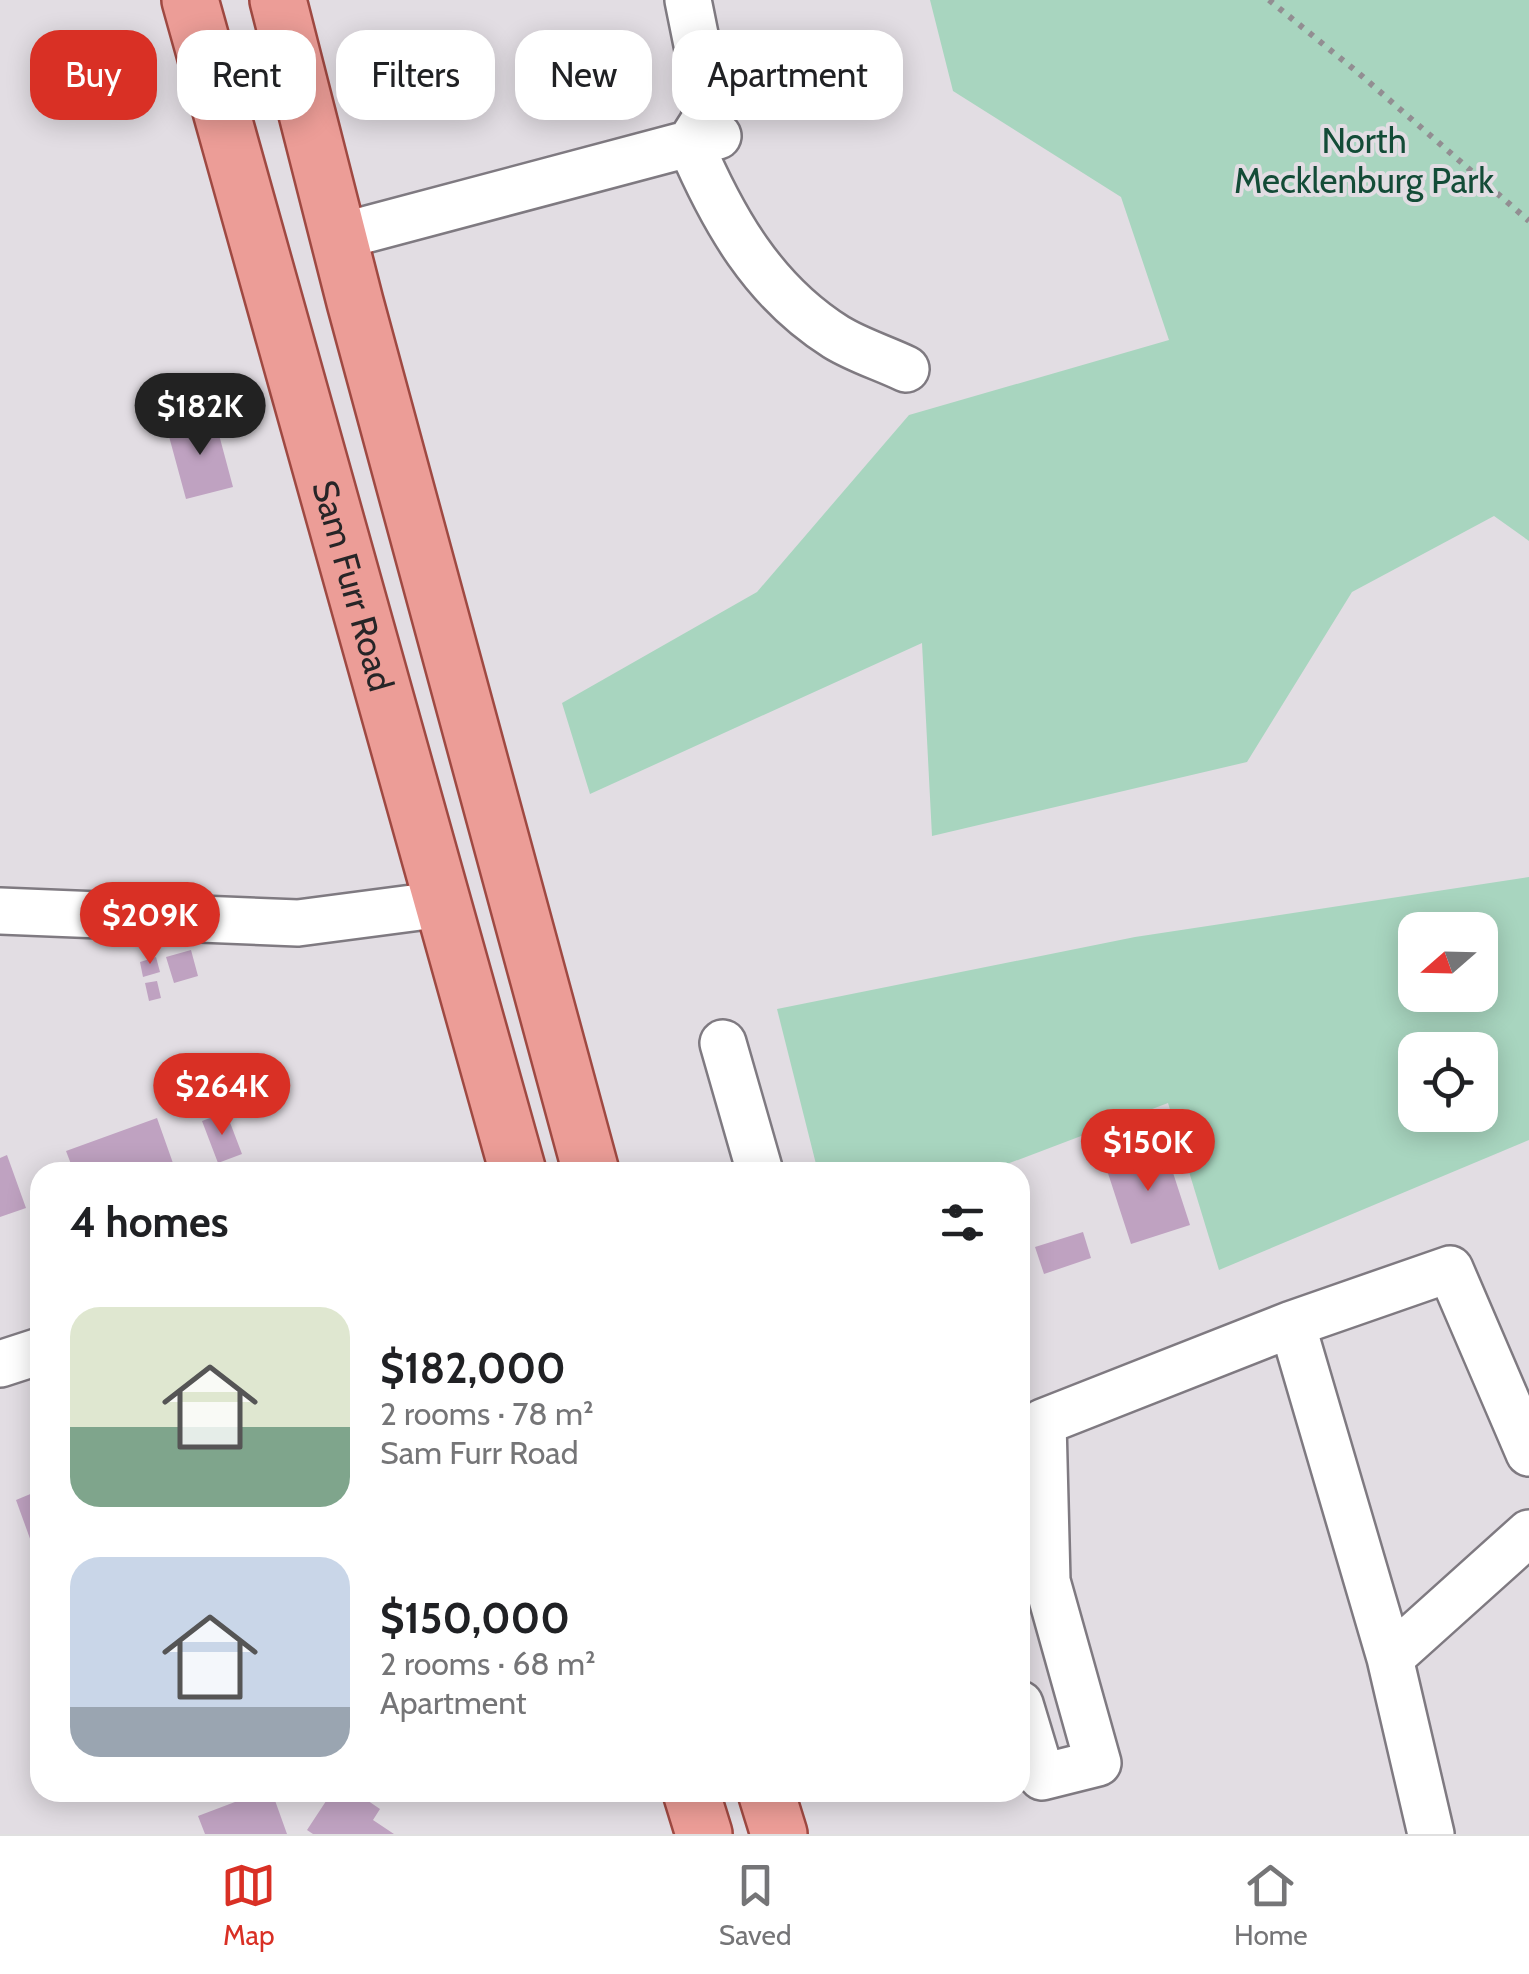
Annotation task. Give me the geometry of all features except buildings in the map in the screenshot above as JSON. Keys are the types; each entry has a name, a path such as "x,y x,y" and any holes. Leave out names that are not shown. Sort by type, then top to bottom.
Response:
{"main road":[{"name":"Sam Furr Road","path":"190,0 515,1162"},
{"name":"Sam Furr Road","path":"278,0 338,237 588,1162"},
{"path":"694,1802 704,1834"},
{"path":"769,1802 779,1834"}],"street":[{"path":"688,0 707,94 704,121 711,138 715,201 776,290 836,337 906,368"},
{"path":"338,237 711,138"},
{"path":"0,911 298,923 443,904"},
{"path":"722,1043 757,1162"},
{"path":"1030,1737 1042,1777 1098,1763 1034,1588 1042,1422 1292,1324 1450,1270 1529,1453"},
{"path":"1292,1324 1390,1658 1431,1834"},
{"path":"0,1364 30,1354"},
{"path":"1390,1658 1529,1533"}],"path":[{"path":"1269,0 1529,221"}],"green space":[{"name":"North Mecklenburg Park","path":"930,0 1529,0 1529,541 1494,516 1352,592 1247,762 932,836 922,643 590,794 562,703 757,592 909,415 1169,340 1121,197 953,91"},
{"path":"1529,877 1529,1140 1219,1270 1168,1103 1012,1162 815,1162 777,1009 1135,937"}]}
